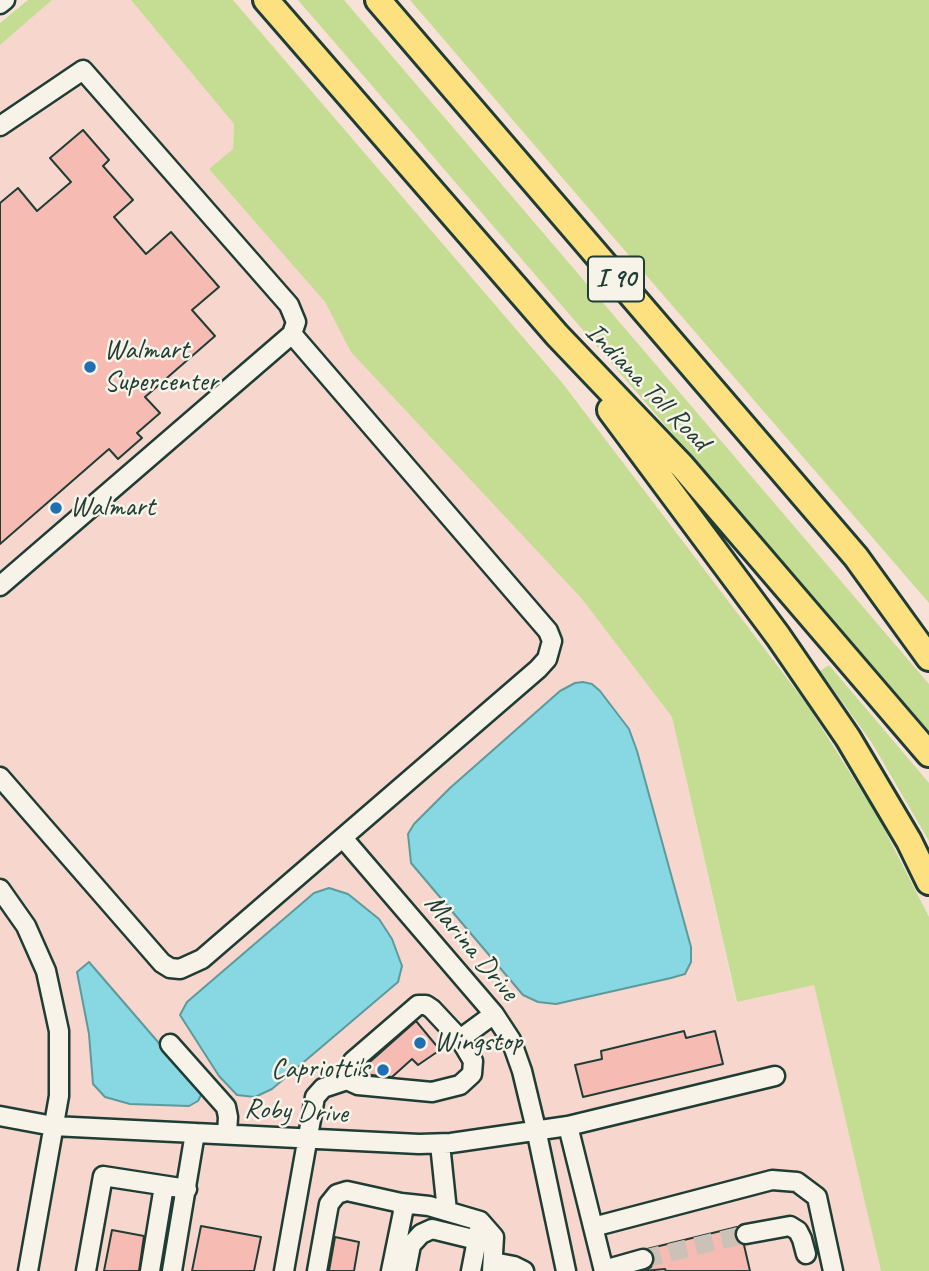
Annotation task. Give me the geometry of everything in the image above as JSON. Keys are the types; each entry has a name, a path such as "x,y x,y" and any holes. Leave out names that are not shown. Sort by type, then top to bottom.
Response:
{"highway":[{"name":"Indiana Toll Road","path":"266,0 557,335 682,466 929,754"},
{"name":"Indiana Toll Road","path":"378,0 856,557 929,658"},
{"path":"557,335 778,636 848,738 909,841 929,882"},
{"path":"856,557 929,631"}],"street":[{"path":"0,4 5,0"},
{"path":"0,126 83,70 289,305 296,322 292,334 0,586"},
{"path":"0,777 162,964 180,969 202,959 547,659 552,641 548,631 292,334"},
{"name":"Marina Drive","path":"343,838 494,1014 511,1040 536,1129 566,1271"},
{"path":"0,889 26,926 46,971 59,1031 59,1096 28,1271"},
{"path":"284,1271 315,1097 323,1088 347,1080 358,1085 432,1092 460,1085 472,1074 473,1061 460,1040 432,1009 426,1005 418,1005 353,1061 347,1080"},
{"path":"460,1040 494,1014"},
{"path":"170,1044 226,1107 227,1134"},
{"name":"Roby Drive","path":"0,1116 53,1126 440,1144 568,1126 775,1076"},
{"path":"568,1126 604,1270 643,1259"},
{"path":"172,1271 195,1133"},
{"path":"440,1144 447,1211"},
{"path":"86,1271 103,1176 187,1189"},
{"path":"593,1227 772,1180 797,1182 817,1197 834,1271"},
{"path":"150,1271 164,1186"},
{"path":"317,1271 329,1204 337,1195 348,1191 401,1203 429,1206 481,1222 494,1237 493,1267 514,1266 524,1271"},
{"path":"391,1271 403,1212 401,1203"},
{"path":"95,1271 102,1230 97,1209"},
{"path":"471,1271 481,1222"},
{"path":"746,1234 790,1226 798,1231 808,1263"},
{"path":"406,1271 411,1245 421,1234 432,1230 477,1240"}],"shaded area":[{"path":"52,0 131,0 234,124 233,149 210,169 325,302 352,352 582,599 672,717 736,1002 814,985 881,1271 0,1271 0,45"}],"green space":[{"path":"28,0 52,0 0,45 0,23"},
{"path":"131,0 233,0 564,385 808,706 879,819 929,917 929,1271 881,1271 814,985 737,1002 672,717 582,599 351,352 325,302 209,169 233,149 234,124"},
{"path":"298,0 344,0 929,684 929,731"},
{"path":"410,0 929,0 929,603 620,245"},
{"path":"829,665 929,783 929,841 872,743 820,671"}],"water":[{"path":"583,682 592,684 600,691 629,729 691,947 691,962 685,974 671,978 556,1004 538,1002 523,995 411,863 408,834 414,824 450,788 560,691"},
{"path":"329,888 348,894 379,919 392,939 402,966 398,982 272,1089 255,1097 237,1095 219,1076 180,1015 187,1002 314,893"},
{"path":"89,962 202,1093 198,1101 189,1106 130,1104 105,1097 93,1084 89,1034 77,972"}],"building":[{"name":"Walmart Supercenter","path":"83,130 109,160 103,166 133,200 114,217 146,254 171,232 219,287 192,310 215,336 145,397 160,413 137,433 142,438 118,459 109,449 0,544 0,203 18,188 37,211 71,182 50,158"},
{"path":"416,1021 440,1050 418,1065 412,1059 392,1077 361,1074 363,1068"},
{"path":"684,1031 686,1038 715,1031 723,1064 583,1097 575,1065 602,1059 601,1051"},
{"path":"201,1226 261,1237 254,1271 192,1271"},
{"path":"737,1227 735,1237 744,1245 750,1271 643,1271 651,1267 654,1261 654,1255 647,1249"},
{"path":"112,1230 144,1236 139,1271 104,1271"},
{"path":"335,1237 359,1242 354,1271 329,1271"}],"tunnel":[{"path":"643,1259 746,1234"}],"place":[{"name":"Walmart Supercenter","path":"90,367"},
{"name":"Walmart","path":"56,508"},
{"name":"Wingstop","path":"420,1043"},
{"name":"Capriotti's","path":"383,1070"}]}
